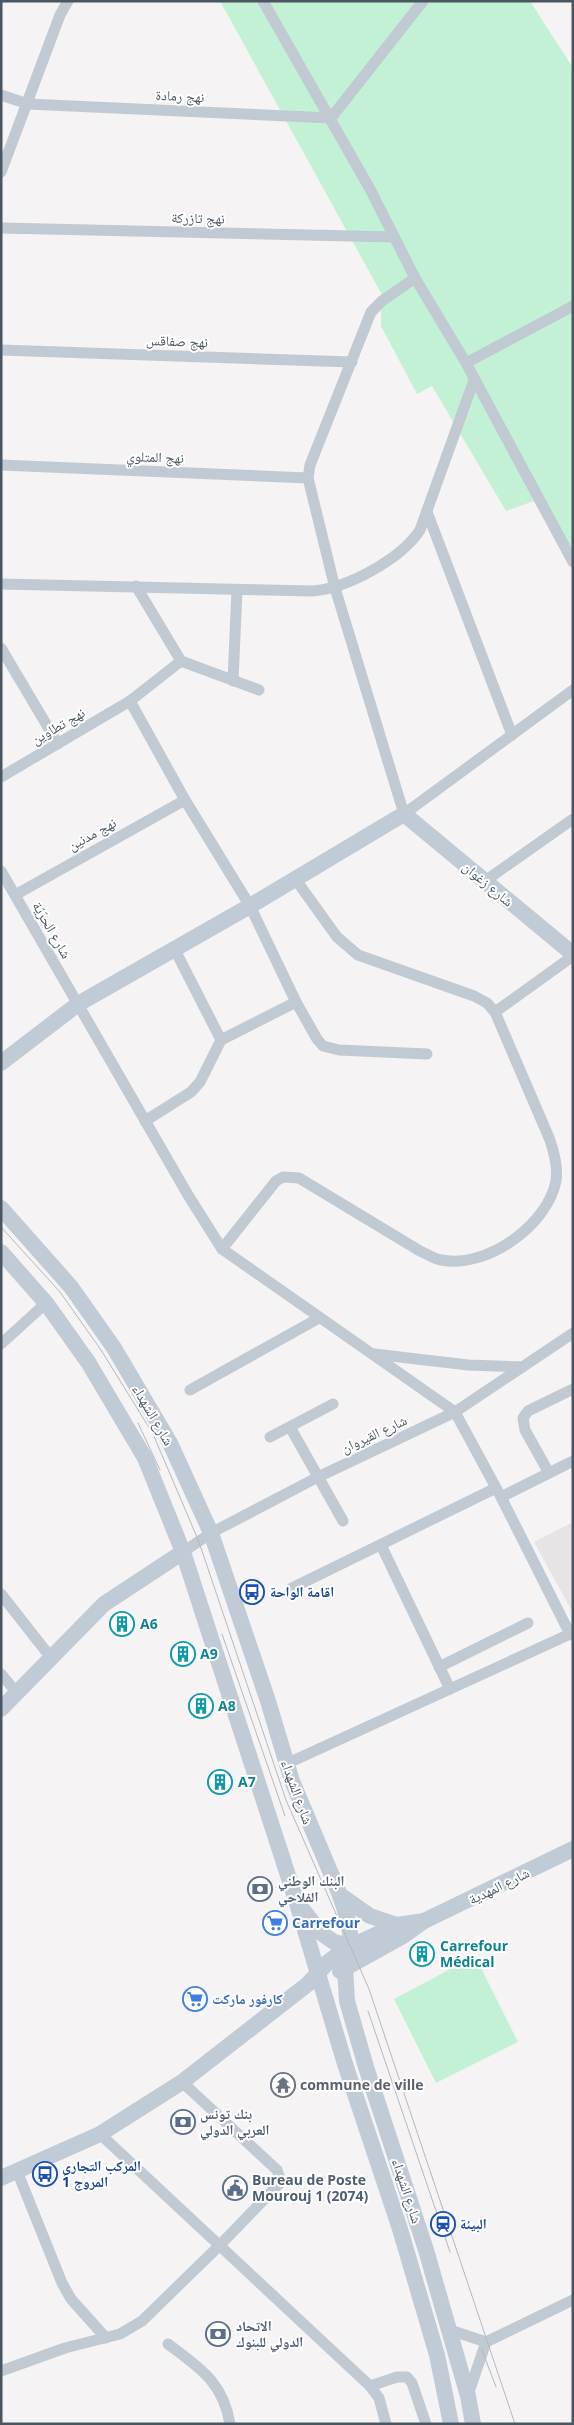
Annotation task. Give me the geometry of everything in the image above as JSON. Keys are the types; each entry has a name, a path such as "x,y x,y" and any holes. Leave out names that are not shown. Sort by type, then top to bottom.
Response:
{"main road":[{"path":"1,1062 78,1004 176,950 404,814"},
{"name":"شارع زغوان","path":"404,814 573,955"},
{"name":"شارع الشهداء","path":"1,1208 70,1287 114,1348 170,1443 212,1534 268,1701 286,1764 308,1822 340,1895 348,1920 352,1946 344,1968 347,1999 450,2330 468,2396 473,2424"},
{"name":"شارع الشهداء","path":"1,1252 46,1303 88,1362 146,1458 183,1552 296,1900 315,1979 437,2355 451,2424"},
{"path":"1,1709 104,1604 183,1552"},
{"name":"شارع المهدية","path":"424,1921 573,1848"},
{"path":"340,1895 370,1916 397,1925"},
{"path":"296,1900 321,1932 334,1942 375,1951"},
{"path":"1,2178 100,2134 182,2082 315,1979 337,1955 397,1925 424,1921"},
{"path":"315,1979 344,1968 403,1936 424,1921"}],"street":[{"path":"1,172 60,15 68,1"},
{"path":"263,1 331,118 415,278 466,363 573,562"},
{"path":"331,118 423,1"},
{"name":"نهج رمادة","path":"1,95 28,104 331,118"},
{"name":"نهج تازركة","path":"1,228 394,237"},
{"path":"415,278 382,301 371,312 310,465 308,478 335,588 404,814 573,690"},
{"path":"466,363 573,306"},
{"name":"نهج صفاقس","path":"1,350 352,362"},
{"path":"1,584 314,591 335,588 355,580 407,546 420,530 474,380"},
{"name":"نهج المتلوي","path":"1,465 308,478"},
{"path":"427,512 512,734"},
{"path":"136,586 181,661 259,690"},
{"path":"233,681 237,590"},
{"path":"1,648 58,744"},
{"name":"نهج تطاوين","path":"1,777 130,701 181,661"},
{"path":"130,701 185,800 250,906 296,1002 317,1039 323,1046 339,1050 427,1054"},
{"name":"نهج مدنين","path":"15,895 185,800"},
{"path":"486,882 573,820"},
{"name":"شارع الحرّيّة","path":"2,872 145,1121 222,1249"},
{"path":"286,1764 571,1635 499,1493 455,1412 222,1249 276,1182 291,1176 299,1178 381,1230 440,1260 459,1261 480,1258 523,1233 538,1220 550,1200 556,1179 556,1161 550,1140 495,1012 487,1003 474,996 358,955 337,937 296,880"},
{"path":"176,950 221,1040"},
{"path":"495,1012 573,955"},
{"path":"145,1121 191,1092 200,1082 221,1040 296,1002"},
{"path":"1,1344 46,1303"},
{"path":"190,1390 319,1318"},
{"name":"شارع القيروان","path":"183,1552 212,1534 318,1477 455,1412 573,1333"},
{"path":"372,1354 522,1368"},
{"path":"549,1473 525,1430 523,1418 528,1411 573,1389"},
{"path":"270,1437 333,1404"},
{"path":"290,1427 342,1521"},
{"path":"292,1588 381,1545 573,1461"},
{"path":"381,1545 450,1689"},
{"path":"2,1598 52,1659"},
{"path":"439,1667 528,1623"},
{"path":"1,1674 17,1693"},
{"path":"1,2372 65,2348 120,2334 142,2321 220,2246 276,2187 280,2179 279,2175 182,2082"},
{"path":"100,2134 370,2386 378,2398 386,2424"},
{"path":"17,2171 62,2283 72,2299 106,2338"},
{"path":"450,2330 486,2342 573,2300"},
{"path":"468,2396 486,2342"},
{"path":"168,2344 203,2370 218,2387 228,2411 230,2424"},
{"path":"370,2386 400,2376 406,2377 412,2383 426,2424"}],"shaded area":[{"path":"573,1522 573,1613 534,1542"}],"green space":[{"path":"220,1 530,1 573,68 573,566 534,501 506,511 432,386 417,394 381,326 381,293"},
{"path":"475,1956 518,2042 436,2083 394,1999"}],"tram line":[{"path":"1,1227 60,1292 101,1350 153,1434 199,1542 286,1800 369,1989 515,2424"},
{"path":"138,1423 160,1470"},
{"path":"222,1634 285,1816"},
{"path":"368,2011 450,2252"},
{"path":"482,2350 496,2387"}],"place":[{"name":"اقامة الواحة","path":"252,1592"},
{"name":"A6","path":"122,1624"},
{"name":"A9","path":"183,1654"},
{"name":"A8","path":"201,1706"},
{"name":"A7","path":"220,1782"},
{"name":"البنك الوطني الفلاحي","path":"260,1889"},
{"name":"Carrefour","path":"275,1923"},
{"name":"Carrefour Médical","path":"422,1954"},
{"name":"كارفور ماركت","path":"195,1999"},
{"name":"commune de ville","path":"283,2085"},
{"name":"بنك تونس العربي الدولي","path":"183,2122"},
{"name":"المركب التجاري المروج 1","path":"45,2174"},
{"name":"Bureau de Poste Mourouj 1 (2074)","path":"235,2188"},
{"name":"البيئة","path":"443,2224"},
{"name":"الاتحاد الدولي للبنوك","path":"218,2334"}]}
